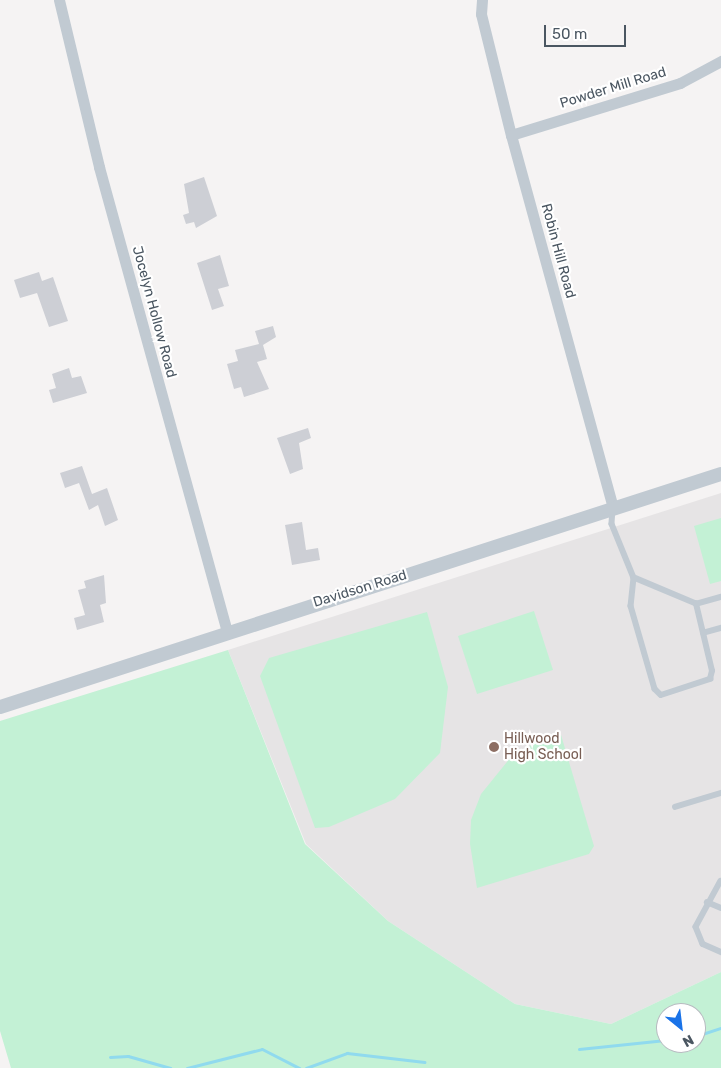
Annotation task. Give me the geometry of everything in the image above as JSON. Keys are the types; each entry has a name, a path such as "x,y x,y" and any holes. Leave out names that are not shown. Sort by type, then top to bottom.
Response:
{"street":[{"name":"Jocelyn Hollow Road","path":"59,0 99,167 227,631"},
{"name":"Robin Hill Road","path":"482,0 482,14 511,135 613,509"},
{"name":"Powder Mill Road","path":"511,135 680,83 721,61"},
{"name":"Davidson Road","path":"0,707 227,631 721,474"}],"lane":[{"path":"613,509 612,524 634,578 631,606 646,663 661,695 710,679 712,671 696,604"},
{"path":"634,578 696,604 721,597"},
{"path":"703,633 721,628"},
{"path":"674,807 721,793"},
{"path":"721,881 706,902 697,934 712,952 721,952"},
{"path":"706,902 721,908"}],"shaded area":[{"name":"Hillwood High School","path":"721,493 721,972 611,1024 515,1004 388,921 306,844 228,650"}],"green space":[{"path":"721,518 721,581 710,584 694,526"},
{"path":"534,611 553,670 477,694 458,636"},
{"path":"427,612 448,687 440,753 395,799 329,827 315,828 260,676 269,658"},
{"path":"228,650 305,844 388,921 515,1004 611,1024 721,972 721,1068 11,1068 0,1031 0,721"},
{"path":"561,735 594,846 589,854 477,888 470,844 471,820 481,794 511,757 544,738"}],"building":[{"path":"204,177 217,216 196,228 194,222 186,224 183,215 189,213 184,184"},
{"path":"220,255 229,286 218,289 224,306 212,310 197,263"},
{"path":"39,272 42,281 53,277 68,321 49,327 37,293 20,298 14,280"},
{"path":"273,326 276,337 263,345 267,359 257,362 269,389 244,397 241,387 234,389 227,364 238,361 235,350 259,344 255,331"},
{"path":"69,368 72,378 81,376 87,393 53,403 49,390 56,388 52,374"},
{"path":"308,428 311,438 299,443 303,469 290,474 277,438"},
{"path":"82,466 92,494 107,488 118,520 105,526 98,505 89,510 79,483 65,488 60,473"},
{"path":"302,522 306,550 318,548 320,560 292,565 285,525"},
{"path":"104,575 106,603 100,605 104,622 77,630 74,618 85,615 78,590 86,588 84,581"}],"waterway":[{"path":"706,1033 721,1028"},
{"path":"579,1049 656,1041"},
{"path":"187,1068 262,1049 299,1068"},
{"path":"306,1068 347,1053 424,1062"},
{"path":"110,1057 128,1056 170,1068"}],"place":[{"name":"Hillwood High School","path":"494,747"}]}
